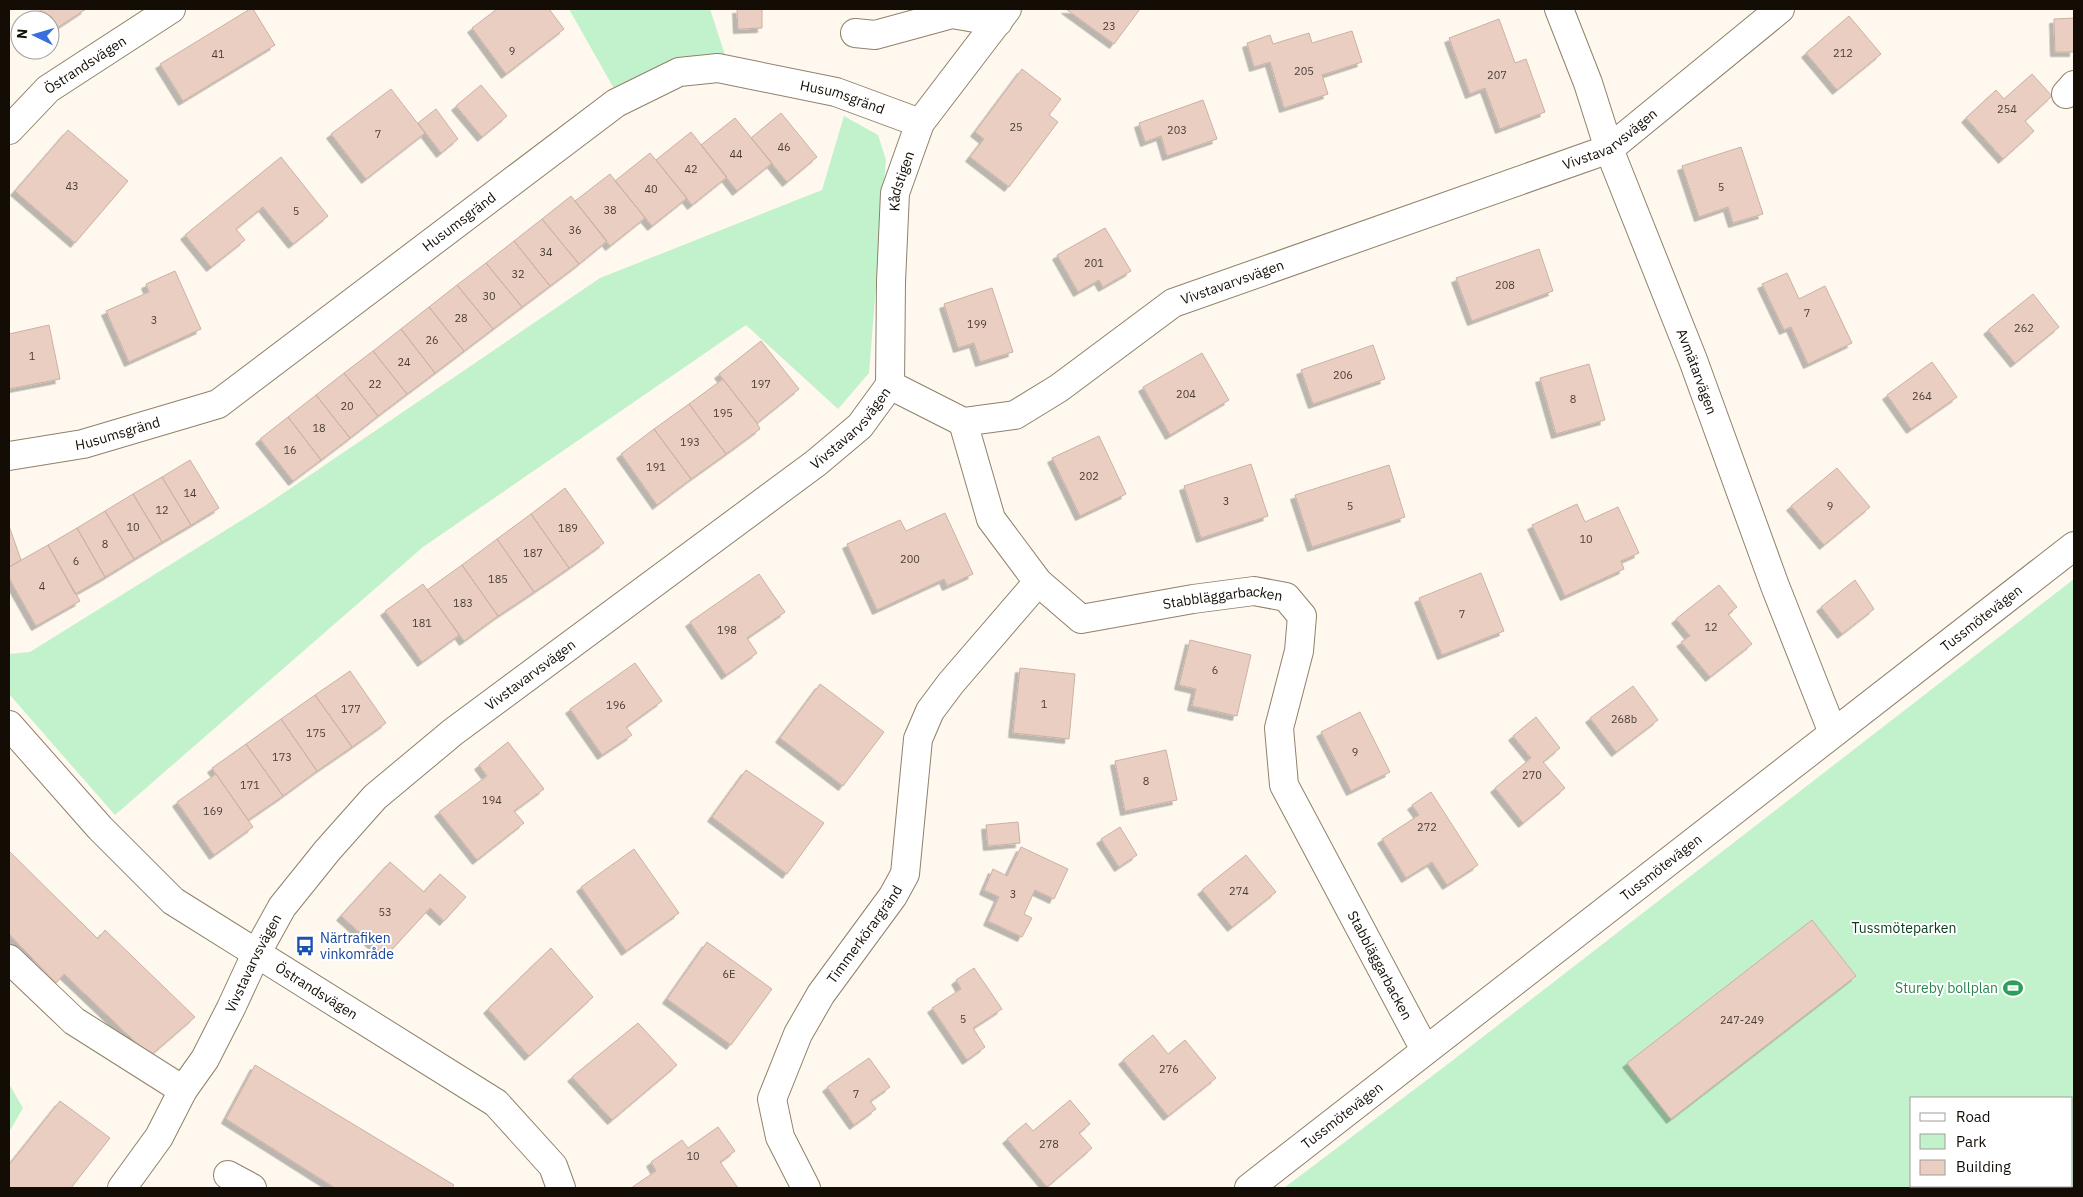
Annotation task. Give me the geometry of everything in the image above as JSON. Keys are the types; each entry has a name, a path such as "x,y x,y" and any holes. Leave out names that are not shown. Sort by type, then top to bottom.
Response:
{"street":[{"name":"Östrandsvägen","path":"9,130 48,89 171,9"},
{"name":"Avmätarvägen","path":"1559,9 1588,83 1609,149 1693,360 1775,586 1833,733"},
{"name":"Vivstavarvsvägen","path":"122,1188 159,1137 183,1090 205,1059 256,954 282,908 327,851 375,797 468,721 816,463 860,426 890,385 963,422 1015,415 1059,388 1173,303 1609,149 1780,9"},
{"path":"855,33 875,35 952,14 1002,16"},
{"name":"Kådstigen","path":"890,385 891,282 895,193 920,123 1002,16"},
{"name":"Husumsgränd","path":"9,456 83,444 218,404 616,103 679,72 718,68 836,92 920,123"},
{"name":"Stabbläggarbacken","path":"963,422 991,518 1038,582 1081,619 1193,599 1254,591 1286,597 1302,616 1299,651 1279,728 1284,785 1425,1050"},
{"name":"Tussmötevägen","path":"1249,1188 2074,546"},
{"name":"Timmerkörargränd","path":"806,1188 780,1137 772,1099 798,1034 821,994 893,896 905,874 918,739 930,711 951,683 1038,582"},
{"name":"Östrandsvägen","path":"9,725 100,828 173,901 496,1103 552,1166 561,1188"},
{"path":"9,959 74,1021 183,1090"},
{"path":"228,1175 252,1188"}],"green space":[{"path":"569,9 710,9 729,67 617,94"},
{"path":"844,116 878,135 886,160 869,373 838,409 746,325 423,547 115,815 9,694 9,654 30,652 266,505 600,278 822,190"},
{"name":"Tussmöteparken","path":"2074,579 2074,1188 1284,1188 1444,1067"},
{"path":"9,1084 23,1108 9,1132"}],"building":[{"path":"86,9 60,26 60,10 40,10"},
{"path":"250,9 253,9 275,45 183,101 160,64"},
{"path":"497,9 549,9 564,29 506,74 472,28"},
{"path":"737,9 762,9 762,28 738,29"},
{"path":"1066,9 1140,9 1114,44"},
{"path":"1849,16 1881,54 1837,90 1806,53"},
{"path":"2074,18 2074,52 2055,52 2054,19"},
{"path":"1499,19 1515,63 1526,59 1545,112 1500,129 1485,88 1470,94 1449,38"},
{"path":"1352,31 1362,62 1322,75 1328,94 1284,108 1270,62 1254,67 1247,43 1270,35 1273,44 1309,33 1312,43"},
{"path":"1022,69 1061,99 1049,115 1058,122 1009,187 970,157 984,139 975,132"},
{"path":"2032,74 2052,96 2025,121 2034,131 2003,159 1966,118 1996,90 2004,99"},
{"path":"481,85 507,116 482,137 456,106"},
{"path":"391,89 425,133 366,179 331,134"},
{"path":"1203,100 1217,139 1167,156 1161,136 1145,142 1139,123"},
{"path":"436,109 458,139 441,153 418,123"},
{"path":"781,113 817,157 787,182 751,138"},
{"path":"735,118 772,163 737,191 701,145"},
{"path":"68,130 128,181 75,243 15,191"},
{"path":"691,132 727,177 692,205 656,160"},
{"path":"1741,147 1763,214 1733,223 1728,207 1699,217 1682,166"},
{"path":"650,153 687,198 652,226 615,181"},
{"path":"281,157 328,216 293,244 263,207 236,229 245,240 211,267 185,235"},
{"path":"610,174 645,218 610,246 575,201"},
{"path":"571,196 607,241 579,264 542,219"},
{"path":"542,219 579,264 550,286 514,241"},
{"path":"1105,228 1131,271 1103,287 1099,280 1078,292 1057,255"},
{"path":"514,241 550,286 522,307 486,263"},
{"path":"1539,249 1553,291 1472,321 1456,278"},
{"path":"486,263 522,307 493,329 457,285"},
{"path":"175,271 201,329 129,362 106,311 149,292 146,284"},
{"path":"1787,273 1799,299 1825,286 1852,343 1808,364 1791,327 1784,330 1762,284"},
{"path":"457,285 493,329 464,351 429,307"},
{"path":"992,288 1013,352 980,362 974,343 958,348 944,304"},
{"path":"2033,294 2059,327 2015,363 1988,330"},
{"path":"429,307 464,351 435,373 401,329"},
{"path":"49,325 60,379 9,389 9,334"},
{"path":"401,329 435,373 407,394 373,351"},
{"path":"761,341 799,389 757,423 719,374"},
{"path":"1373,345 1385,379 1313,404 1301,370"},
{"path":"373,351 407,394 378,416 344,373"},
{"path":"1202,353 1229,400 1170,435 1143,387"},
{"path":"1932,362 1957,397 1911,429 1887,395"},
{"path":"1589,364 1605,420 1556,434 1540,378"},
{"path":"344,373 378,416 350,438 316,395"},
{"path":"723,379 760,429 726,454 689,404"},
{"path":"316,395 350,438 321,460 288,417"},
{"path":"689,404 726,454 691,479 654,429"},
{"path":"288,417 321,460 293,481 260,439"},
{"path":"654,429 691,479 657,505 621,454"},
{"path":"1099,436 1126,494 1080,516 1052,458"},
{"path":"190,460 219,508 191,525 162,477"},
{"path":"1251,464 1268,516 1201,538 1184,486"},
{"path":"1389,465 1405,517 1312,547 1295,495"},
{"path":"1837,468 1870,507 1824,545 1791,506"},
{"path":"162,477 191,525 162,542 133,494"},
{"path":"565,488 604,543 569,568 531,514"},
{"path":"133,494 162,542 134,559 105,511"},
{"path":"1577,504 1585,522 1618,507 1639,553 1621,561 1624,569 1565,596 1532,525"},
{"path":"105,511 134,559 105,577 77,528"},
{"path":"945,513 973,574 947,586 944,579 877,610 847,544 900,520 906,531"},
{"path":"531,514 569,568 534,592 497,539"},
{"path":"9,526 21,560 9,567"},
{"path":"77,528 105,577 75,594 48,545"},
{"path":"497,539 534,592 498,616 462,565"},
{"path":"48,545 80,601 36,626 9,578 9,567"},
{"path":"462,565 498,616 464,641 427,590"},
{"path":"1481,573 1504,631 1442,655 1419,598"},
{"path":"759,574 785,612 747,638 757,653 726,675 690,622"},
{"path":"1855,580 1874,609 1842,634 1821,607"},
{"path":"423,584 459,635 422,662 385,611"},
{"path":"1719,585 1737,607 1728,614 1752,644 1710,677 1681,642 1690,636 1676,619"},
{"path":"1190,640 1251,655 1237,716 1192,706 1196,689 1179,685"},
{"path":"635,663 662,701 626,727 632,735 602,755 570,709"},
{"path":"1020,668 1075,674 1069,739 1013,733"},
{"path":"350,671 386,723 352,747 315,695"},
{"path":"820,684 884,732 843,786 780,738"},
{"path":"1633,686 1658,720 1616,752 1590,718"},
{"path":"315,695 352,747 317,771 281,719"},
{"path":"1360,712 1390,772 1351,791 1321,732"},
{"path":"1536,717 1560,748 1543,762 1565,788 1523,823 1495,788 1531,758 1513,736"},
{"path":"281,719 317,771 283,796 246,744"},
{"path":"508,742 544,789 514,811 524,823 477,860 439,812 487,776 479,765"},
{"path":"246,744 283,796 248,820 212,768"},
{"path":"1166,750 1177,800 1125,811 1115,761"},
{"path":"746,770 824,823 787,874 712,817"},
{"path":"216,774 253,827 214,855 177,802"},
{"path":"1431,792 1478,865 1447,885 1432,862 1406,878 1382,839 1419,815 1412,805"},
{"path":"1018,822 1020,843 988,846 986,825"},
{"path":"1120,827 1137,855 1119,867 1101,839"},
{"path":"1021,847 1068,869 1054,899 1035,890 1024,914 1032,918 1022,937 988,921 999,897 984,890 993,869 1007,876"},
{"path":"634,849 679,913 626,951 581,887"},
{"path":"9,851 98,939 105,930 195,1017 150,1056 64,974 56,983 9,934"},
{"path":"1246,855 1276,892 1232,927 1202,890"},
{"path":"390,862 424,892 440,874 466,897 444,921 430,908 386,956 341,916"},
{"path":"1812,920 1856,976 1671,1119 1627,1063"},
{"path":"707,942 772,989 731,1045 667,999"},
{"path":"551,948 593,997 529,1056 488,1009"},
{"path":"974,968 1002,1009 973,1028 985,1047 967,1060 932,1008 961,989 956,980"},
{"path":"638,1023 677,1065 612,1120 572,1077"},
{"path":"1153,1035 1168,1054 1185,1040 1216,1078 1168,1116 1123,1060"},
{"path":"869,1058 890,1087 870,1101 876,1109 854,1125 827,1087"},
{"path":"255,1065 454,1185 452,1188 335,1188 226,1119"},
{"path":"1070,1100 1090,1124 1079,1133 1092,1148 1047,1187 1007,1139 1026,1123 1033,1131"},
{"path":"60,1101 110,1138 71,1188 9,1188 9,1165"},
{"path":"718,1127 735,1151 720,1162 738,1188 631,1188 656,1171 651,1162 682,1140 688,1148"}],"place":[{"name":"Närtrafiken vinkområde","path":"305,946"},
{"name":"Stureby bollplan","path":"2013,988"}]}
